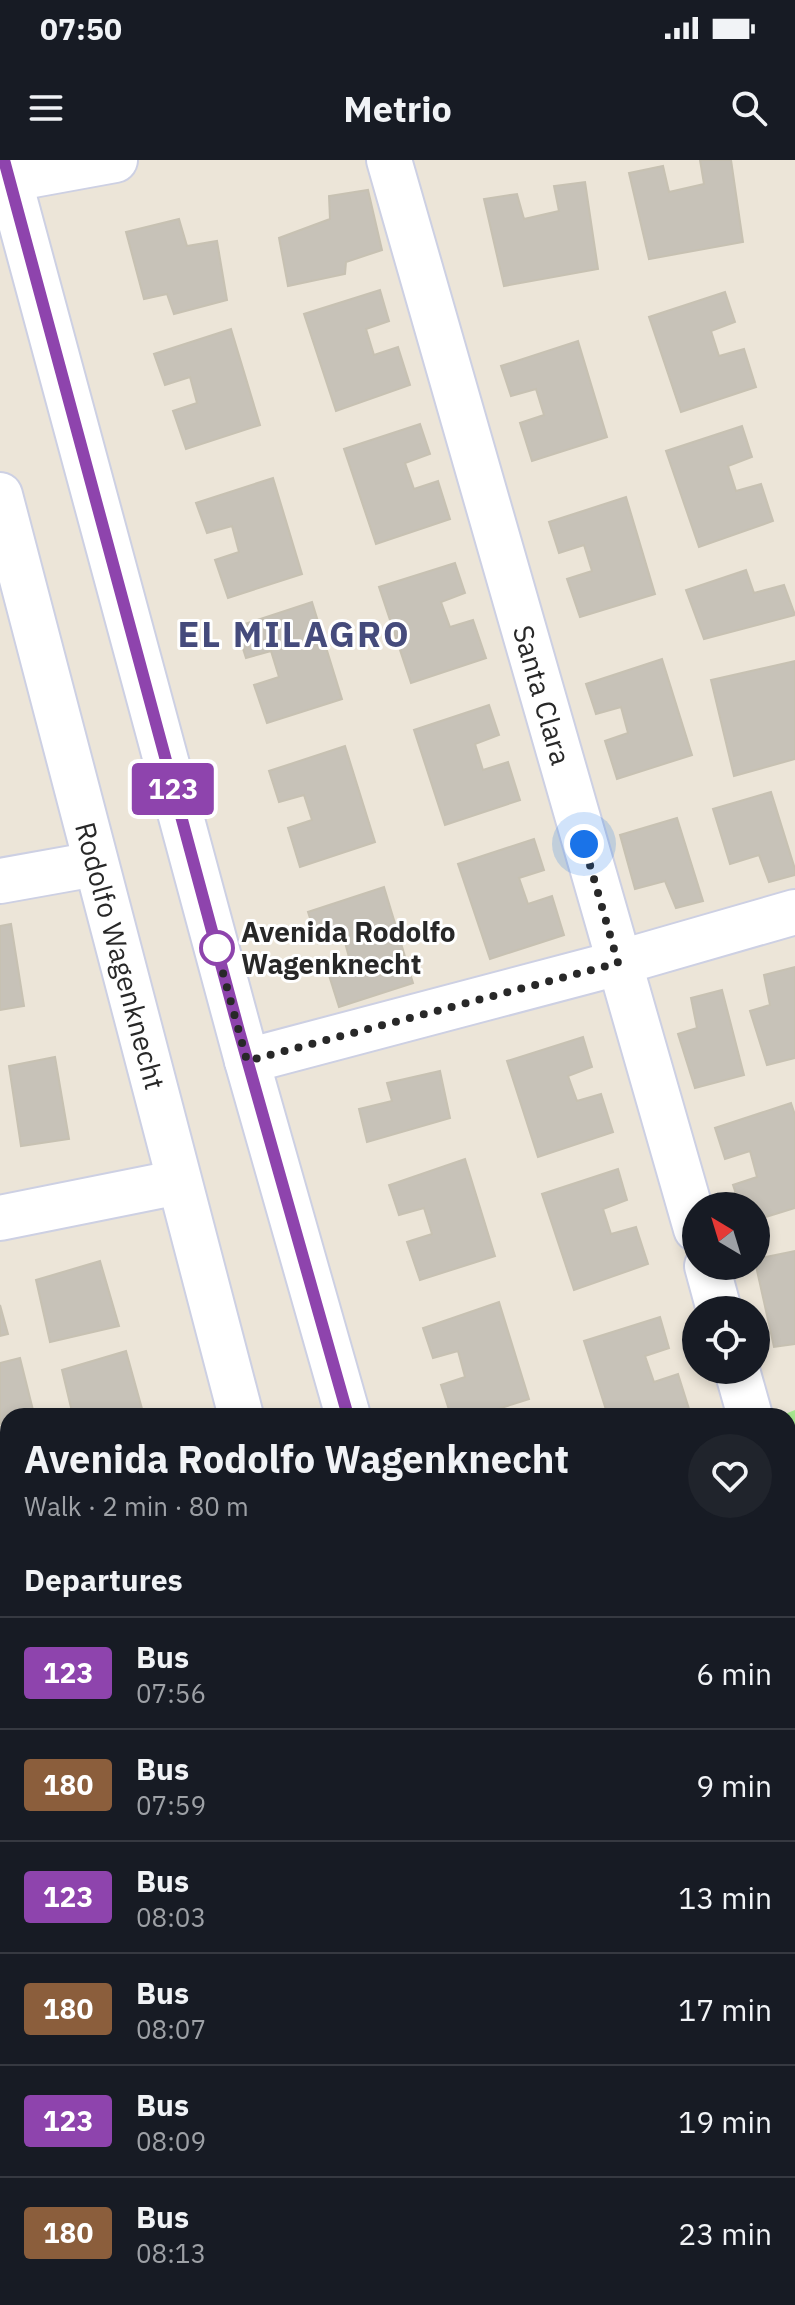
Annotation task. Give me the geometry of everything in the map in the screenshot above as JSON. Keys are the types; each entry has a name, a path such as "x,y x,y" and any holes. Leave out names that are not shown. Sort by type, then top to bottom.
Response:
{"street":[{"path":"115,160 4,173 247,1061 346,1408"},
{"name":"Santa Clara","path":"389,160 685,1192"},
{"name":"Rodolfo Wagenknecht","path":"0,495 9,560 95,864 239,1408"},
{"path":"0,881 95,864"},
{"path":"247,1061 618,963 795,912"},
{"path":"0,1218 179,1182"},
{"path":"741,1384 748,1408"}],"building":[{"path":"700,160 731,160 743,242 649,259 629,173 663,166 669,192 704,184"},
{"path":"585,182 598,269 504,286 484,199 517,194 524,219 559,211 554,186"},
{"path":"368,190 382,250 346,262 345,274 288,286 279,238 330,219 329,196"},
{"path":"179,219 187,246 217,241 227,300 174,314 167,294 144,299 126,232"},
{"path":"380,290 389,321 366,329 374,355 398,347 410,385 336,411 304,314"},
{"path":"725,292 735,322 711,331 719,356 744,349 756,387 681,412 649,317"},
{"path":"231,329 260,425 186,449 173,411 197,403 190,377 165,385 154,354"},
{"path":"578,341 607,437 532,461 520,423 544,415 536,389 511,396 501,366"},
{"path":"420,424 430,454 405,463 414,489 438,481 450,519 376,544 344,449"},
{"path":"742,426 752,457 728,466 736,491 761,484 773,521 699,547 666,451"},
{"path":"273,478 302,574 228,598 215,560 239,552 232,526 207,533 196,503"},
{"path":"626,497 655,594 580,617 567,579 592,571 584,545 559,553 549,522"},
{"path":"455,563 465,593 441,602 450,627 473,620 486,658 411,683 379,587"},
{"path":"746,570 754,593 784,585 795,615 704,639 686,590"},
{"path":"312,602 342,699 267,723 254,685 279,677 271,651 246,658 236,627"},
{"path":"662,659 692,755 617,779 605,741 628,733 621,707 596,714 586,684"},
{"path":"795,661 795,759 734,776 711,680"},
{"path":"489,705 499,735 475,744 483,770 508,762 520,800 445,825 414,730"},
{"path":"345,746 375,842 300,867 288,828 312,820 304,795 279,802 269,771"},
{"path":"771,792 795,875 769,882 759,855 730,864 713,809"},
{"path":"677,818 703,901 676,908 665,881 635,889 620,835"},
{"path":"534,839 544,870 519,878 528,904 552,896 564,935 490,959 458,864"},
{"path":"384,887 413,983 339,1007 327,969 350,961 343,935 318,943 308,912"},
{"path":"11,924 24,1006 0,1010 0,926"},
{"path":"795,967 795,1058 767,1065 750,1011 770,1005 764,975"},
{"path":"722,990 744,1075 695,1088 678,1034 697,1028 691,998"},
{"path":"583,1037 592,1067 568,1076 577,1101 601,1094 613,1132 538,1157 507,1061"},
{"path":"55,1057 69,1139 21,1146 9,1066"},
{"path":"440,1071 450,1118 367,1142 359,1109 392,1101 387,1083"},
{"path":"791,1103 795,1115 795,1208 770,1216 770,1192 735,1192 733,1185 757,1177 750,1151 725,1159 715,1128"},
{"path":"465,1159 495,1256 420,1280 407,1242 432,1234 424,1208 399,1215 389,1185"},
{"path":"618,1169 627,1200 603,1209 611,1234 636,1227 648,1264 574,1290 542,1194"},
{"path":"795,1251 795,1344 774,1347 770,1329 770,1296 763,1296 759,1280 770,1280 770,1256"},
{"path":"100,1261 119,1326 50,1342 36,1280"},
{"path":"499,1302 529,1399 501,1408 448,1408 441,1385 465,1377 458,1351 433,1358 423,1328"},
{"path":"0,1305 8,1334 0,1336"},
{"path":"660,1317 669,1348 645,1356 654,1382 678,1374 689,1408 605,1408 584,1341"},
{"path":"126,1351 142,1408 71,1408 62,1370"},
{"path":"20,1358 32,1408 0,1408 0,1363"}],"bus line":[{"name":"123","path":"4,160 239,1031 346,1408"}],"place":[{"name":"Avenida Rodolfo Wagenknecht","path":"217,948"}],"district":[{"name":"EL MILAGRO","path":"294,634"}],"route":[{"path":"217,948 214,940 247,1061 618,963 584,844"}]}
